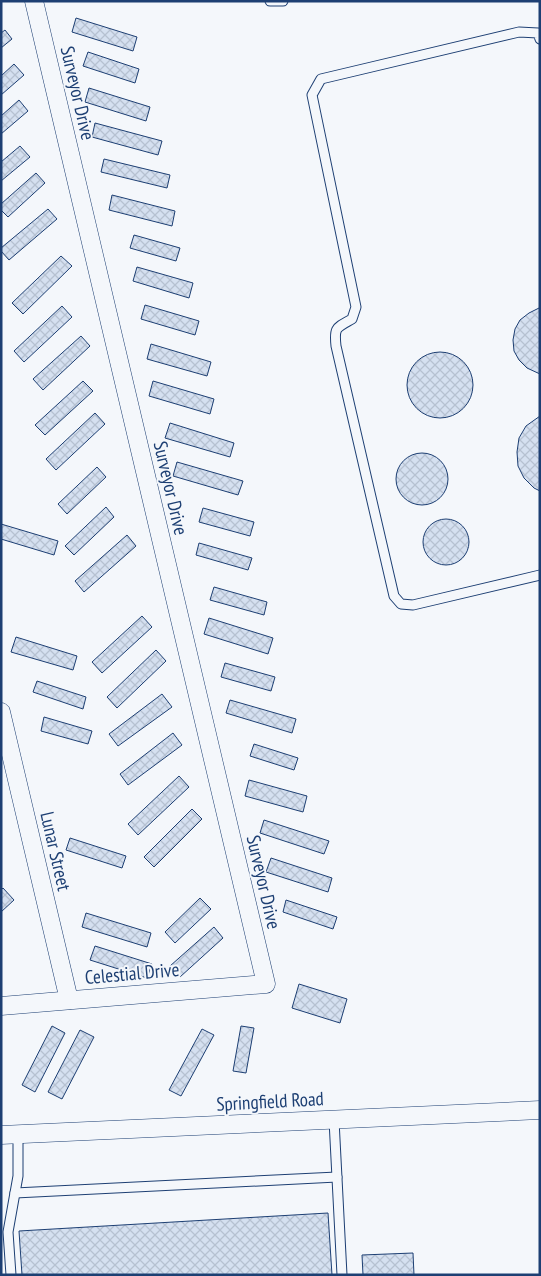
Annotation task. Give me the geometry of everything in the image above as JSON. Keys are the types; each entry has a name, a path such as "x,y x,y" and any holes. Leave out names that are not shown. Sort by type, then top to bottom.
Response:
{"street":[{"name":"Surveyor Drive","path":"34,1 266,984"},
{"name":"Lunar Street","path":"1,712 69,1000"},
{"name":"Celestial Drive","path":"1,1006 266,984"},
{"name":"Springfield Road","path":"10,1135 540,1110"}],"lane":[{"path":"270,1 283,1"},
{"path":"540,39 538,33 519,32 321,79 312,95 356,308 352,319 339,326 335,333 336,346 394,596 401,604 413,605 540,575"},
{"path":"334,1120 342,1275"},
{"path":"10,1135 18,1176 8,1232 11,1275"},
{"path":"15,1193 337,1177"}],"building":[{"path":"76,18 137,37 133,51 72,32"},
{"path":"5,30 12,39 1,48 1,33"},
{"path":"88,52 139,69 135,83 83,66"},
{"path":"14,64 24,75 1,95 1,76"},
{"path":"89,88 150,107 146,121 85,102"},
{"path":"19,100 28,111 1,134 1,116"},
{"path":"95,123 162,141 158,155 92,137"},
{"path":"20,146 30,157 1,181 1,162"},
{"path":"104,159 170,175 167,188 101,172"},
{"path":"36,173 45,183 8,217 1,210 1,204"},
{"path":"112,195 175,211 172,226 109,210"},
{"path":"48,209 57,219 9,260 1,251 1,248"},
{"path":"134,235 180,248 176,261 130,248"},
{"path":"61,256 72,266 23,314 12,303"},
{"path":"137,267 193,283 189,298 133,281"},
{"path":"145,305 199,321 195,335 141,319"},
{"path":"62,306 72,317 24,362 14,351"},
{"path":"539,308 540,374 527,368 519,360 514,351 513,340 515,329 520,320"},
{"path":"81,336 90,346 43,390 33,379"},
{"path":"151,344 211,362 207,376 147,359"},
{"path":"446,352 464,361 471,372 473,385 471,398 464,409 453,416 434,418 416,409 409,398 407,379 416,361 427,354"},
{"path":"83,381 93,391 45,435 35,425"},
{"path":"153,381 214,399 210,414 149,396"},
{"path":"95,413 105,424 56,470 46,459"},
{"path":"540,416 540,491 524,478 518,466 517,452 519,438 526,426"},
{"path":"170,423 234,443 230,457 165,438"},
{"path":"417,453 427,453 436,457 444,465 448,479 444,493 436,501 427,505 417,505 408,501 400,493 396,484 396,474 400,465 408,457"},
{"path":"177,462 243,481 238,495 173,476"},
{"path":"97,467 106,477 67,514 58,504"},
{"path":"106,507 114,517 74,555 65,546"},
{"path":"203,508 254,522 250,536 199,522"},
{"path":"446,519 459,523 465,529 469,542 465,555 459,561 446,565 433,561 427,555 423,542 427,529 433,523"},
{"path":"1,524 58,541 54,555 1,539"},
{"path":"127,535 136,546 84,592 75,581"},
{"path":"199,543 252,558 248,570 196,555"},
{"path":"214,587 267,602 264,615 210,600"},
{"path":"142,616 152,627 102,673 92,662"},
{"path":"209,618 273,638 268,654 204,634"},
{"path":"16,637 77,656 73,670 11,652"},
{"path":"156,650 166,661 117,708 107,697"},
{"path":"225,663 275,677 271,691 221,677"},
{"path":"37,681 86,697 83,709 33,692"},
{"path":"162,694 172,707 118,746 109,734"},
{"path":"230,700 296,719 292,733 226,713"},
{"path":"44,717 92,731 88,744 41,731"},
{"path":"173,733 182,745 128,785 120,774"},
{"path":"254,744 298,758 294,770 250,756"},
{"path":"179,776 189,787 138,835 128,824"},
{"path":"249,780 307,796 303,812 245,796"},
{"path":"192,809 202,819 154,867 144,857"},
{"path":"264,820 329,841 324,854 260,833"},
{"path":"70,838 126,856 122,868 66,850"},
{"path":"271,858 332,878 328,892 266,872"},
{"path":"3,888 14,900 1,912 1,890"},
{"path":"200,898 211,909 175,943 165,932"},
{"path":"286,900 337,917 333,929 283,912"},
{"path":"86,913 151,933 147,947 82,927"},
{"path":"214,927 223,938 180,977 170,966"},
{"path":"95,946 152,964 147,978 90,960"},
{"path":"299,984 347,999 340,1023 292,1008"},
{"path":"52,1026 65,1033 35,1092 22,1085"},
{"path":"241,1026 254,1028 246,1073 233,1071"},
{"path":"202,1029 214,1035 181,1096 169,1090"},
{"path":"80,1030 94,1037 62,1099 48,1092"},
{"path":"328,1213 332,1275 22,1275 19,1231"},
{"path":"413,1253 414,1275 363,1275 362,1255"}]}
